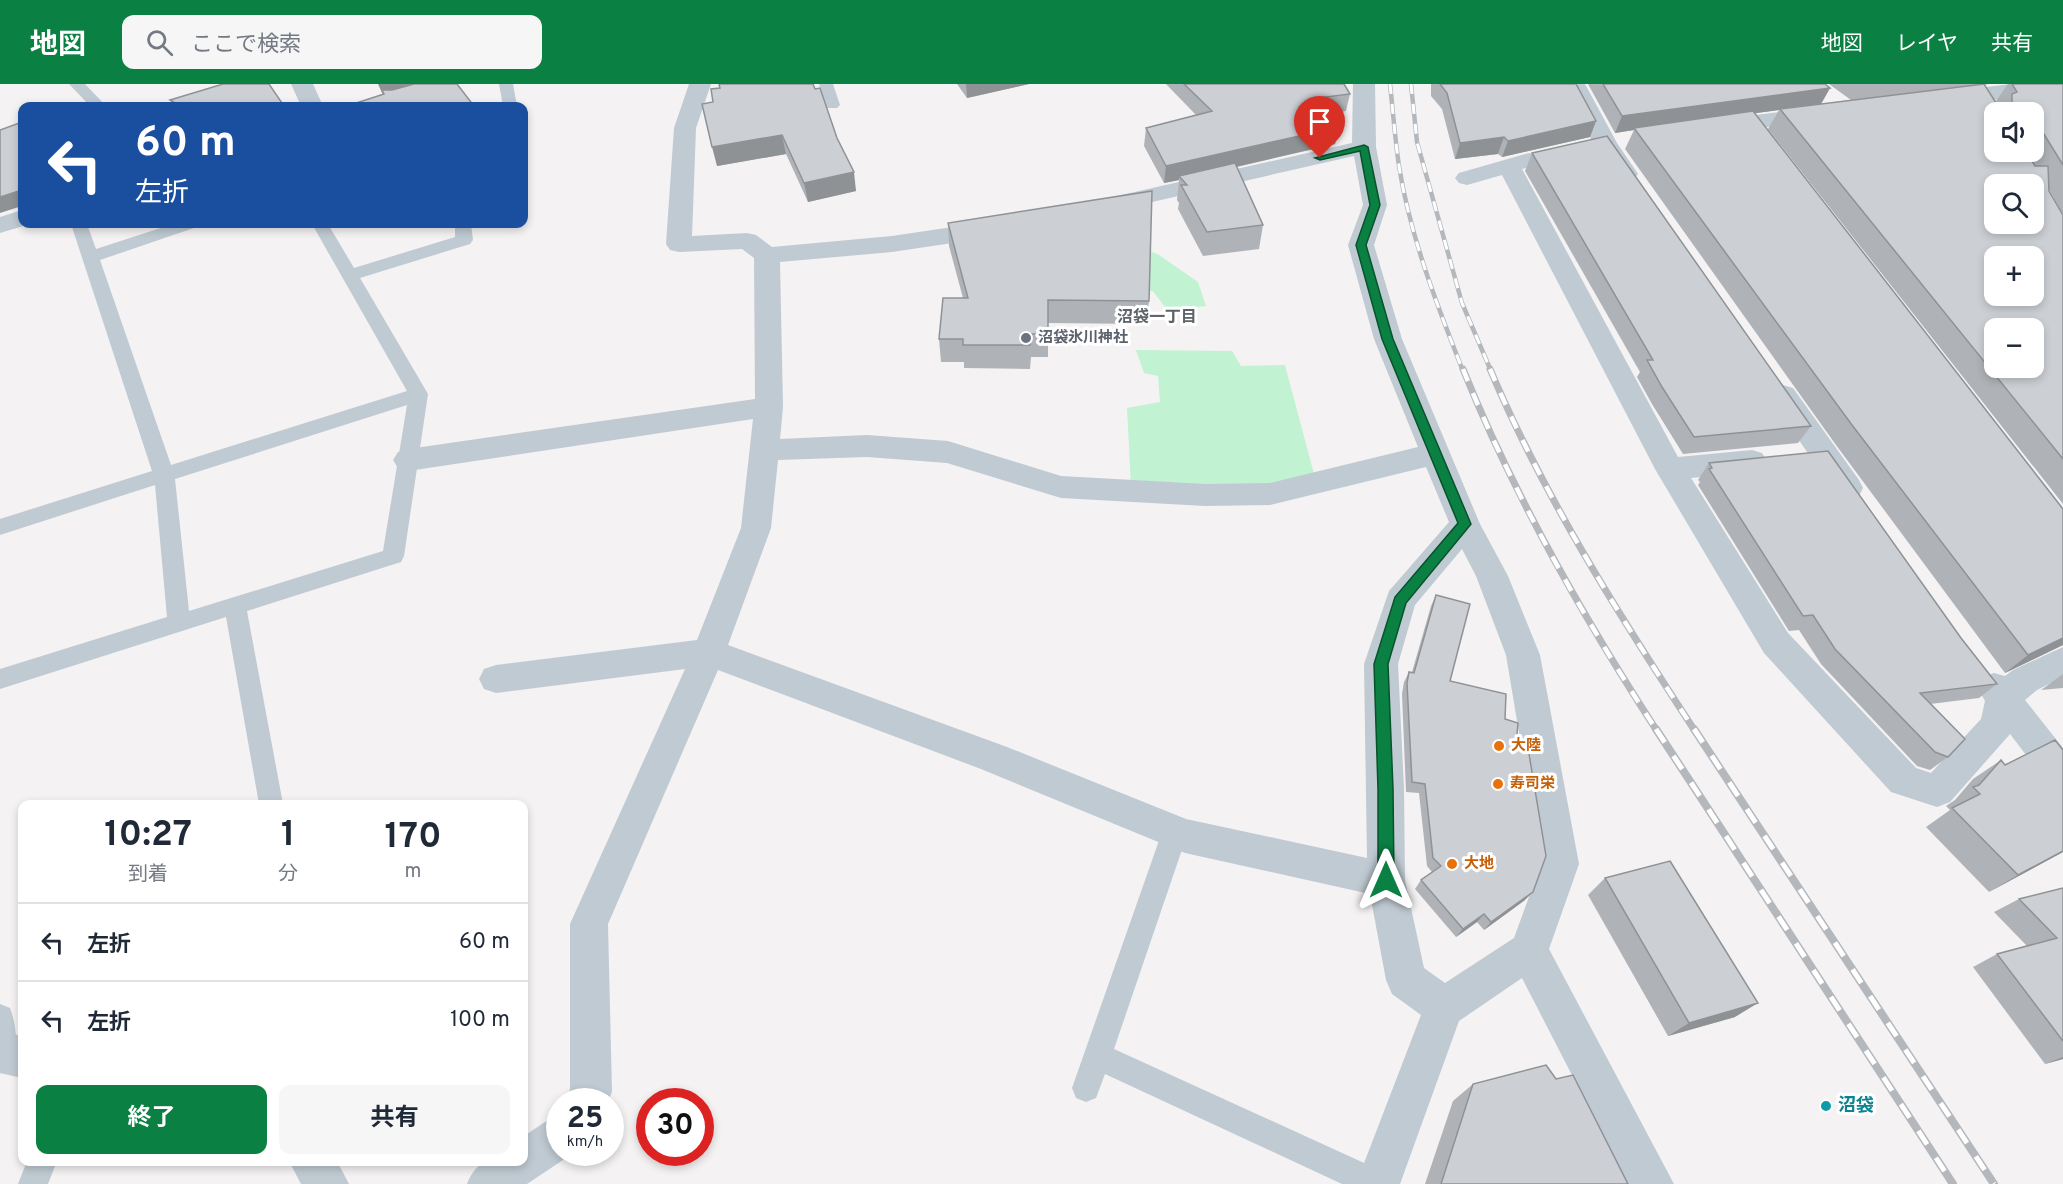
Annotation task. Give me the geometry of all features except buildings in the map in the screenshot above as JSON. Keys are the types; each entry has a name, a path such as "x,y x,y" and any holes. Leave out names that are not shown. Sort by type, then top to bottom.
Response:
{"street":[{"path":"302,84 310,102"},
{"path":"700,84 685,128 679,244 747,241 767,255 892,244 1021,224"},
{"path":"1364,84 1364,147 1375,205 1361,245 1388,339 1465,524 1492,576 1523,655 1560,864 1529,951 1444,1007 1376,1184"},
{"path":"1574,84 1606,143 1644,200"},
{"path":"1923,102 1984,105 2063,84"},
{"path":"1694,130 1756,132 1832,103"},
{"path":"1090,210 1364,147"},
{"path":"1467,178 1551,155"},
{"path":"1508,165 1670,469 1776,643 1904,781 1938,792 1996,726 2003,698 2025,680 2063,661"},
{"path":"0,225 18,219"},
{"path":"591,1088 589,924 709,652 756,528 769,407 767,255"},
{"path":"1769,376 1864,511"},
{"path":"408,460 769,407"},
{"path":"764,450 867,446 948,452 1061,487 1205,495 1270,494 1436,454"},
{"path":"1670,469 1824,454"},
{"path":"1444,1007 1406,980 1386,880 1386,789 1381,664 1400,600 1465,524"},
{"path":"496,679 709,652 994,758 1175,832 1386,880"},
{"path":"1977,666 2063,775"},
{"path":"1529,951 1652,1184"},
{"path":"528,1158 546,1146"},
{"path":"314,1166 327,1184"},
{"path":"489,1184 516,1166"}],"lane":[{"path":"76,84 94,102"},
{"path":"506,84 509,102"},
{"path":"826,84 832,105"},
{"path":"80,228 164,476 179,622"},
{"path":"90,257 176,228"},
{"path":"0,679 393,556 418,394 322,228"},
{"path":"350,275 464,240 463,228"},
{"path":"0,527 418,394"},
{"path":"235,605 270,800"},
{"path":"1086,1088 1175,832"},
{"path":"1098,1056 1376,1184"},
{"path":"33,1184 40,1166"}],"green space":[{"path":"1148,250 1198,282 1206,306 1167,310 1153,291 1040,299"},
{"path":"1136,350 1232,351 1241,366 1285,365 1314,474 1270,487 1131,485 1127,408 1160,402 1158,376 1144,373"}],"railway":[{"path":"1390,84 1399,166 1410,218 1434,296 1463,371"},
{"path":"1411,84 1417,142 1462,303 1491,371"},
{"path":"1463,369 1504,463 1551,555 1657,731"},
{"path":"1490,369 1534,463 1584,554 1638,644 1695,731"},
{"path":"1656,729 1953,1184"},
{"path":"1694,729 1994,1184"}],"place":[{"name":"沼袋氷川神社","path":"1026,338"},
{"name":"大陸","path":"1499,746"},
{"name":"寿司栄","path":"1498,784"},
{"name":"大地","path":"1452,864"},
{"name":"沼袋","path":"1826,1106"}],"district":[{"name":"沼袋一丁目","path":"1157,318"}],"route":[{"path":"1320,158 1364,147 1375,205 1361,245 1388,339 1465,524 1400,600 1381,664 1386,789 1386,880"}]}
